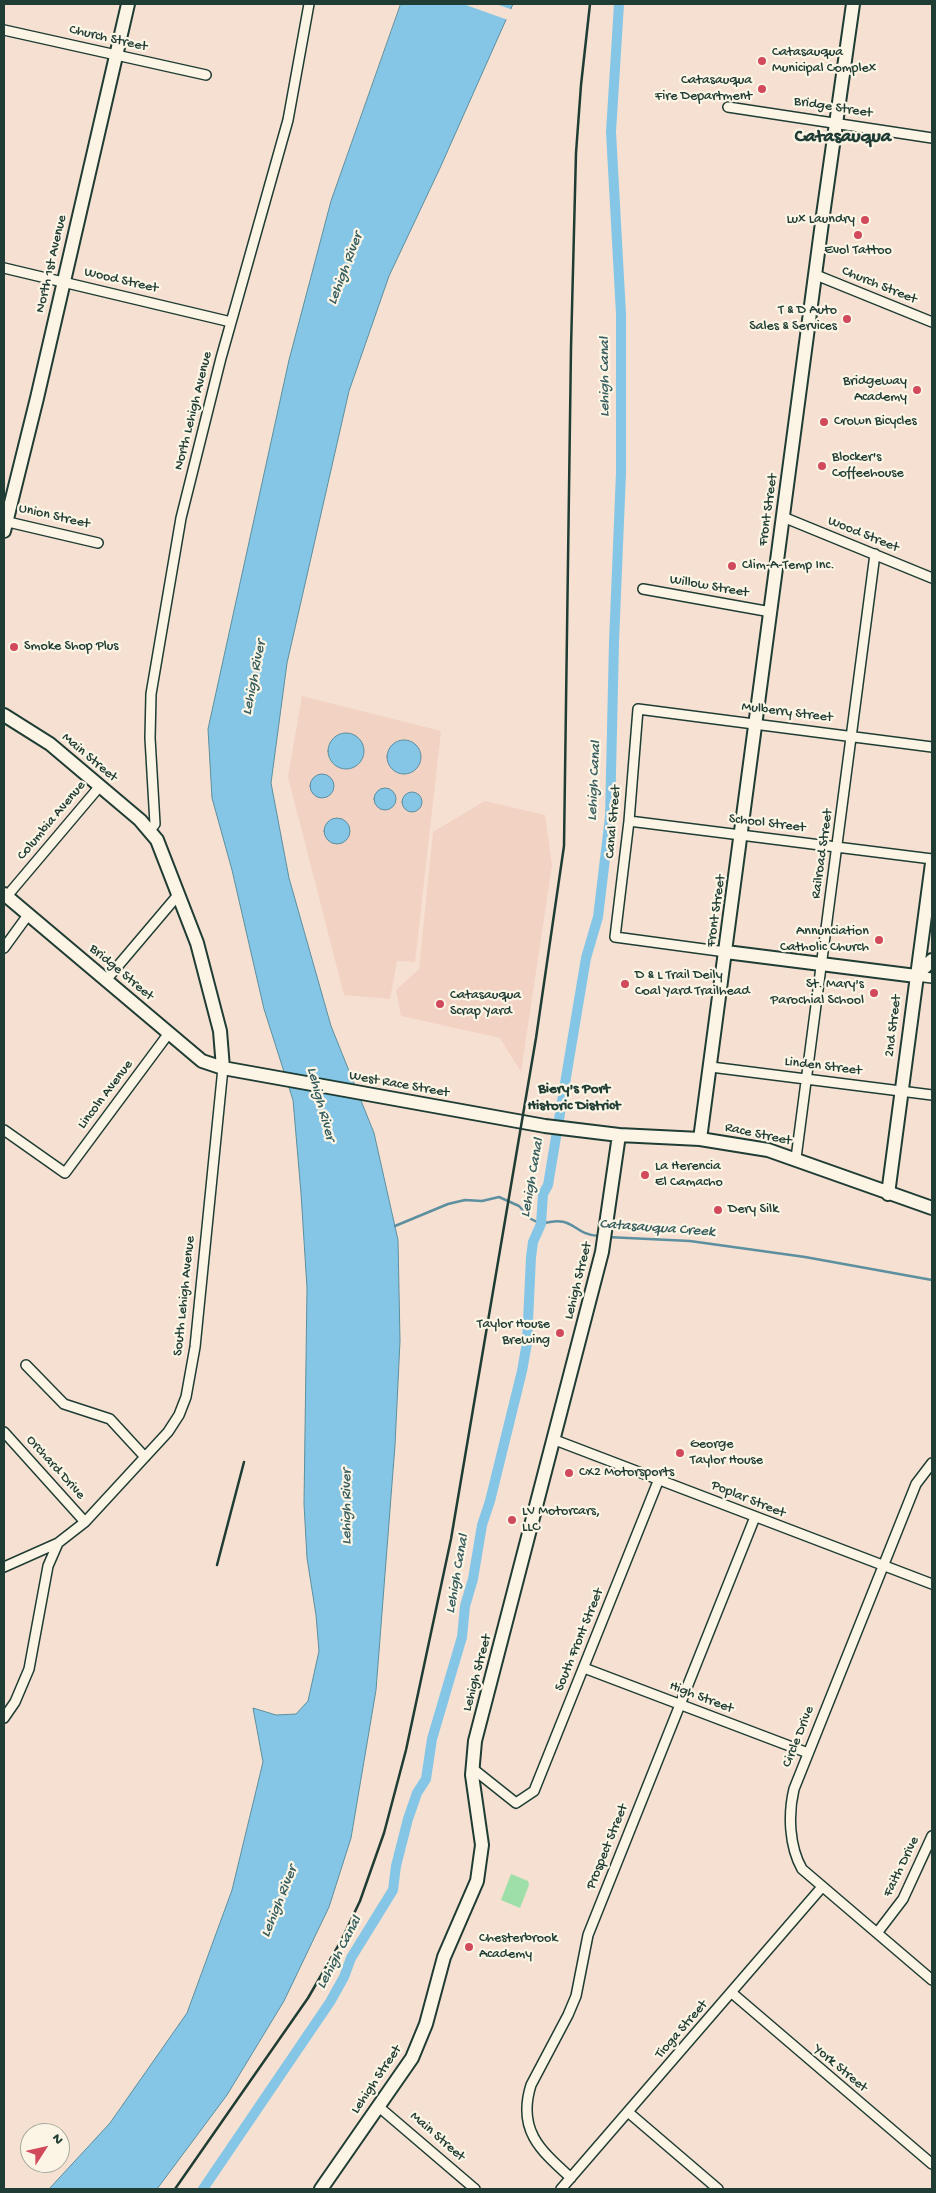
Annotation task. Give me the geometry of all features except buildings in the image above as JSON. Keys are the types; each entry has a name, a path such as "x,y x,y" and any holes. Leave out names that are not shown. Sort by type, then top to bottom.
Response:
{"main road":[{"name":"North 1st Avenue","path":"4,524 64,282 128,4"},
{"name":"Front Street","path":"700,1139 853,4"},
{"name":"Main Street","path":"4,715 50,744 150,830"},
{"name":"South Lehigh Avenue","path":"150,830 157,840 197,943 205,969 220,1032 223,1068"},
{"name":"2nd Street","path":"888,1194 932,861"},
{"name":"Bridge Street","path":"5,895 202,1061 223,1068"},
{"path":"726,952 916,976 932,960"},
{"name":"West Race Street","path":"223,1068 395,1100 569,1129"},
{"name":"Race Street","path":"569,1129 619,1135 700,1139 768,1150 796,1158 888,1194 932,1208"},
{"name":"Lehigh Street","path":"321,2189 379,2107 417,2047 426,2024 444,1957 477,1881 482,1845 472,1768 475,1741 555,1440 605,1237 619,1135"}],"street":[{"name":"North Lehigh Avenue","path":"150,830 155,824 150,738 151,694 181,518 231,322 288,120 309,4"},
{"name":"Church Street","path":"4,30 206,75"},
{"name":"Bridge Street","path":"728,106 836,125 932,138"},
{"name":"Wood Street","path":"4,268 231,322"},
{"name":"Church Street","path":"816,275 932,322"},
{"name":"Wood Street","path":"783,517 932,578"},
{"name":"Union Street","path":"4,524 98,543"},
{"name":"Railroad Street","path":"796,1158 875,554"},
{"name":"Willow Street","path":"643,589 771,612"},
{"name":"Mulberry Street","path":"638,709 852,735 932,747"},
{"name":"Canal Street","path":"638,709 629,820 615,937 726,952"},
{"name":"Columbia Avenue","path":"5,895 100,786"},
{"name":"School Street","path":"629,820 932,861"},
{"path":"106,980 178,895"},
{"path":"4,948 28,916"},
{"path":"916,976 932,978"},
{"name":"Lincoln Avenue","path":"4,1130 65,1173 169,1034"},
{"name":"Linden Street","path":"711,1067 932,1095"},
{"name":"South Lehigh Avenue","path":"4,1718 15,1702 28,1669 48,1566 58,1543 85,1522 145,1457 180,1415 191,1378 223,1068"},
{"path":"26,1365 64,1404 110,1419 145,1457"},
{"name":"Orchard Drive","path":"4,1432 85,1522"},
{"name":"Poplar Street","path":"555,1440 932,1584"},
{"name":"Circle Drive","path":"932,1463 916,1484 882,1566 794,1789 790,1814 794,1851 798,1862 809,1876 932,1980"},
{"name":"South Front Street","path":"472,1768 516,1803 534,1791 659,1479"},
{"name":"Prospect Street","path":"571,2178 544,2154 534,2139 527,2118 528,2095 531,2085 576,1996 588,1935 755,1517"},
{"path":"4,1566 58,1543"},
{"name":"High Street","path":"584,1668 808,1753"},
{"name":"Faith Drive","path":"877,1934 903,1899 929,1848 932,1836"},
{"name":"Tioga Street","path":"561,2189 822,1888"},
{"name":"York Street","path":"732,1993 932,2164"},
{"name":"Main Street","path":"379,2107 475,2189"},
{"path":"628,2112 718,2189"}],"shaded area":[{"path":"302,696 441,731 415,962 397,961 390,999 344,995 288,777"},
{"name":"Catasauqua Scrap Yard","path":"485,801 545,815 552,865 521,1072 500,1038 401,1016 396,990 419,969 433,832"}],"green space":[{"path":"511,1874 528,1881 529,1885 520,1908 501,1900"}],"water":[{"name":"Lehigh River","path":"401,4 513,4 440,168 389,276 349,391 287,663 271,783 289,878 331,1026 374,1133 398,1240 400,1341 395,1445 376,1690 351,1838 329,1907 284,2001 227,2095 157,2189 49,2189 64,2173 70,2173 70,2166 110,2123 187,2013 232,1890 263,1762 253,1708 276,1715 296,1714 308,1701 319,1651 316,1615 307,1558 304,1504 307,1288 293,1100 264,1009 232,870 212,798 208,729 289,360 331,201"},
{"path":"346,733 353,734 359,738 363,744 363,758 359,764 353,768 346,769 339,768 333,764 329,758 328,751 329,744 333,738 339,734"},
{"path":"404,740 411,741 416,745 420,750 420,764 416,769 411,773 404,774 397,773 392,769 388,764 387,757 388,750 392,745 397,741"},
{"path":"322,774 331,777 334,786 331,795 322,798 313,795 310,786 313,777"},
{"path":"385,788 393,791 396,799 393,807 385,810 377,807 374,799 377,791"},
{"path":"408,792 416,792 422,798 422,806 416,812 408,812 402,806 402,798"},
{"path":"337,818 346,822 350,831 346,840 337,844 328,840 324,831 328,822"}],"pier":[{"path":"463,4 496,4 513,10 508,20"}],"waterway":[{"name":"Lehigh Canal","path":"203,2189 330,2002 344,1977 351,1958 393,1890 396,1866 408,1819 417,1793 426,1779 432,1739 462,1637 465,1606 473,1579 482,1525 490,1501 522,1371 527,1343 533,1242 541,1224 543,1194 548,1185 586,958 598,917 610,817 614,642 621,473 621,314 611,132 619,4"},
{"name":"Catasauqua Creek","path":"395,1226 448,1204 465,1200 482,1201 499,1197 519,1206 531,1219 541,1224 561,1221 583,1232 599,1236"},
{"name":"Catasauqua Creek","path":"607,1237 690,1241 805,1257 932,1280"}],"railway":[{"path":"175,2189 308,1998 341,1941 360,1901 384,1833 406,1750 451,1539 536,1038 564,846 571,348 576,153 590,4"},
{"path":"217,1565 244,1462"}],"place":[{"name":"Catasauqua Municipal Complex","path":"762,61"},
{"name":"Catasauqua Fire Department","path":"762,89"},
{"name":"Lux Laundry","path":"865,220"},
{"name":"Evol Tattoo","path":"858,235"},
{"name":"T & D Auto Sales & Services","path":"847,319"},
{"name":"Bridgeway Academy","path":"917,390"},
{"name":"Crown Bicycles","path":"824,422"},
{"name":"Blocker's Coffeehouse","path":"822,466"},
{"name":"Clim-A-Temp Inc.","path":"732,566"},
{"name":"Smoke Shop Plus","path":"14,647"},
{"name":"Annunciation Catholic Church","path":"879,940"},
{"name":"D & L Trail Deily Coal Yard Trailhead","path":"625,984"},
{"name":"St. Mary's Parochial School","path":"874,993"},
{"name":"Catasauqua Scrap Yard","path":"440,1004"},
{"name":"La Herencia El Camacho","path":"645,1175"},
{"name":"Dery Silk","path":"718,1210"},
{"name":"Taylor House Brewing","path":"560,1333"},
{"name":"George Taylor House","path":"680,1453"},
{"name":"CX2 Motorsports","path":"569,1473"},
{"name":"LV Motorcars, LLC","path":"512,1520"},
{"name":"Chesterbrook Academy","path":"469,1947"}],"district":[{"name":"Catasauqua","path":"843,138"},
{"name":"Biery's Port Historic District","path":"574,1098"}]}
